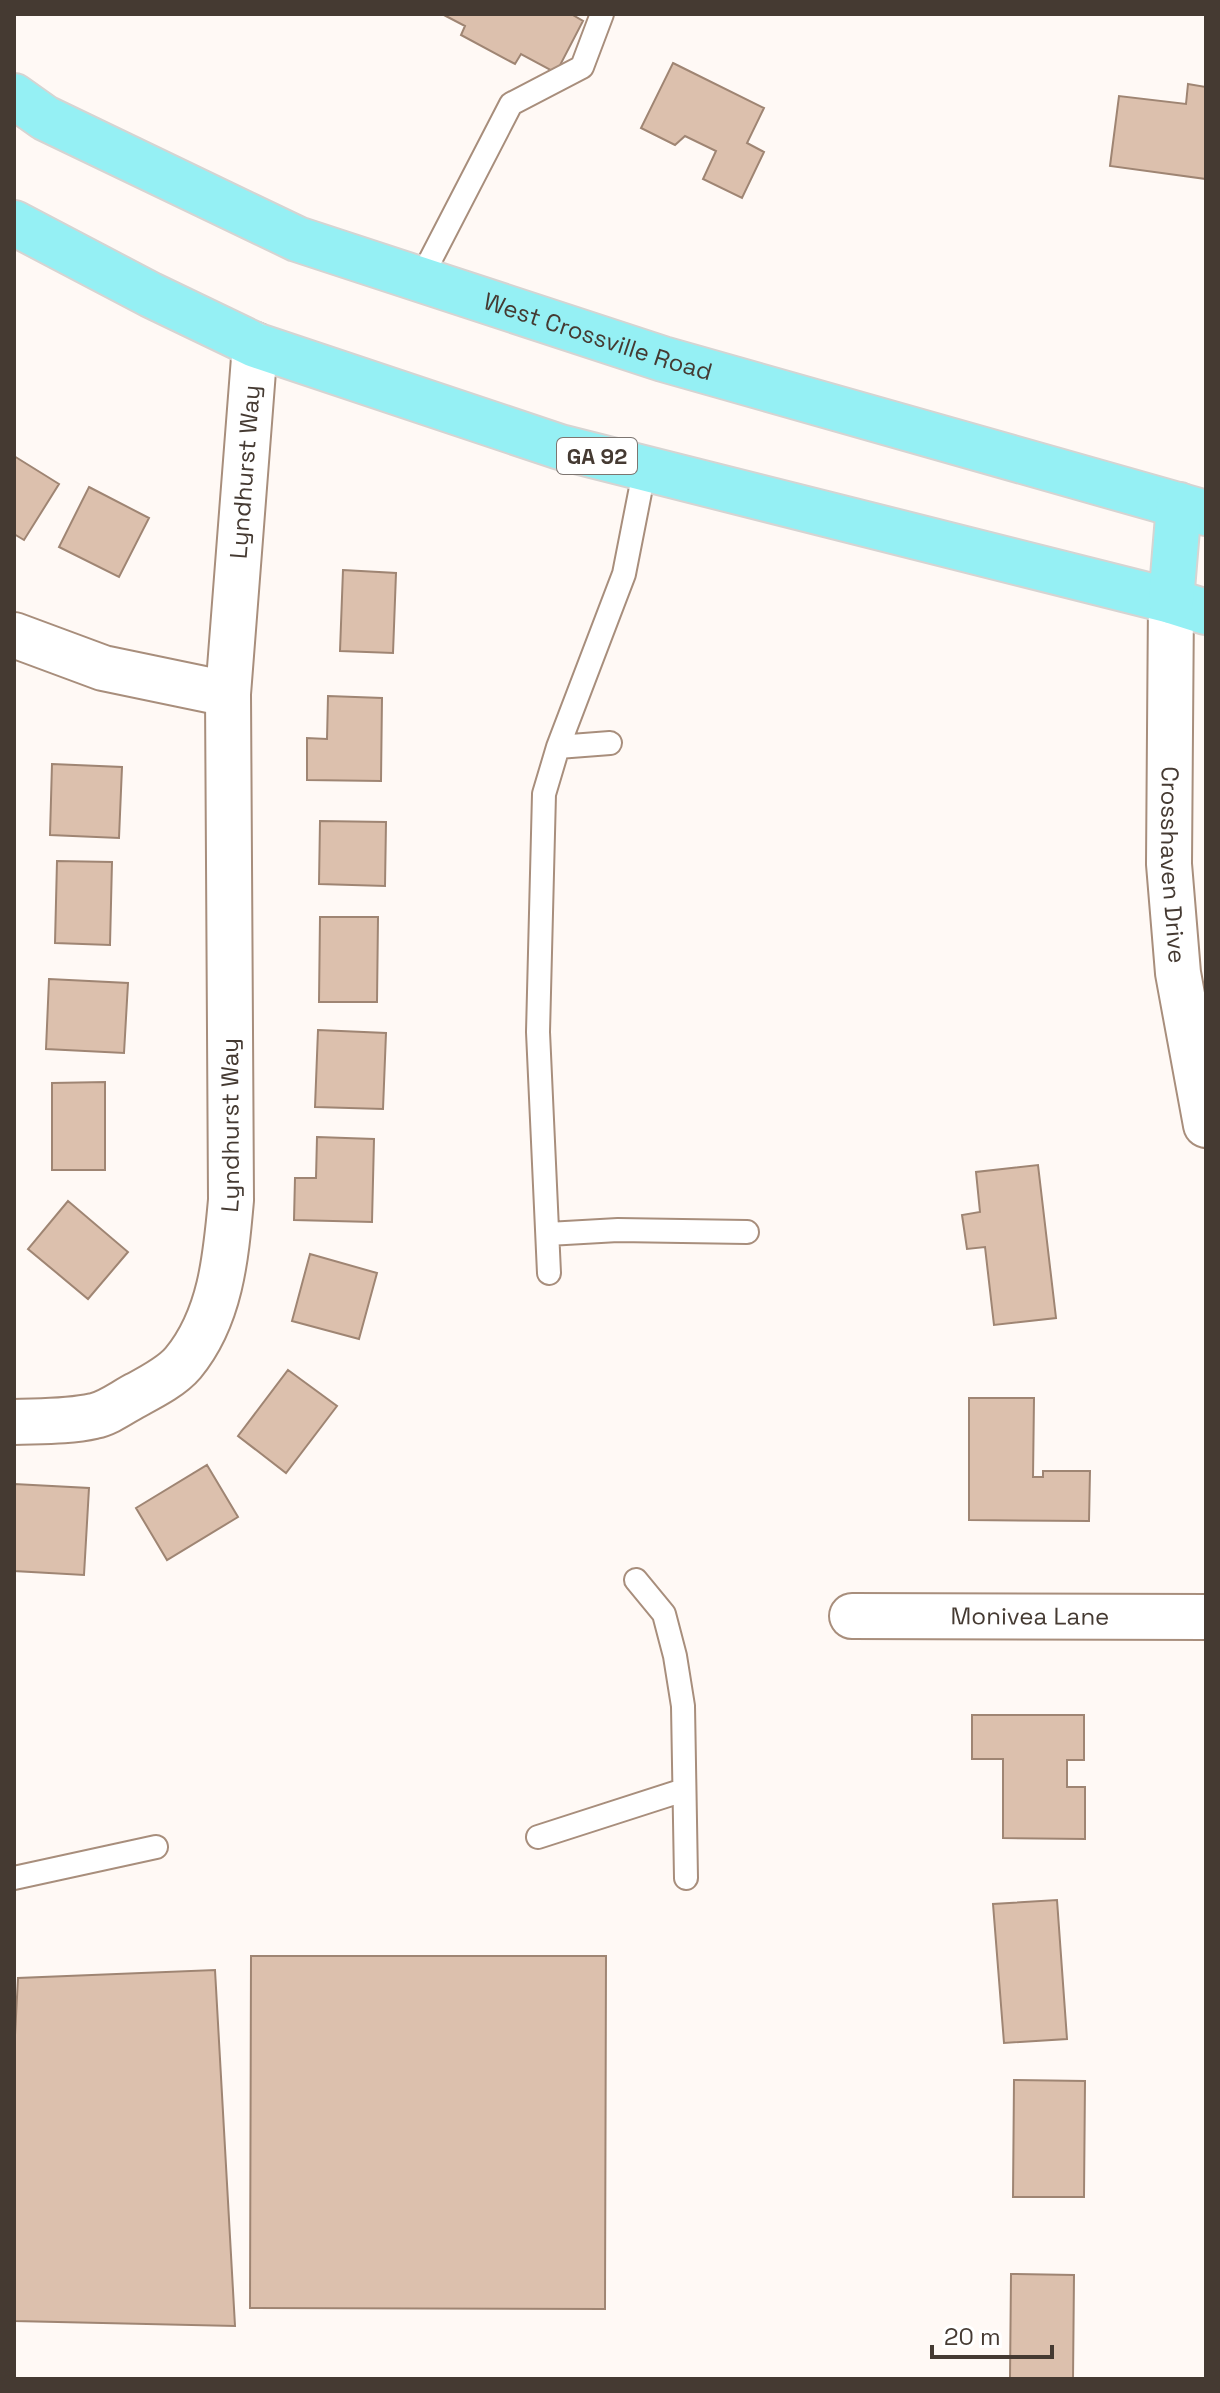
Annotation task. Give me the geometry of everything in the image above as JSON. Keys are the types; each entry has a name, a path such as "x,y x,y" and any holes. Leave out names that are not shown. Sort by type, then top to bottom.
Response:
{"main road":[{"name":"West Crossville Road","path":"14,96 45,118 297,239 663,359 1192,509"},
{"name":"GA 92","path":"14,223 255,345 560,447 1188,606"},
{"path":"1188,606 1192,509"}],"street":[{"name":"Lyndhurst Way","path":"14,1422 97,1416 156,1384 182,1365 199,1339 214,1305 224,1270 231,1200 228,694 255,345"},
{"name":"Crosshaven Drive","path":"1188,606 1169,864 1178,973 1206,1125"},
{"path":"14,635 103,668 228,694"},
{"name":"Monivea Lane","path":"852,1616 1206,1617"}],"lane":[{"path":"420,280 511,104 582,67 602,14"},
{"path":"549,1273 538,1032 544,794 558,747 624,574 645,467"},
{"path":"558,747 610,743"},
{"path":"548,1234 618,1230 747,1232"},
{"path":"636,1580 664,1614 675,1656 683,1706 686,1878"},
{"path":"538,1837 684,1790"},
{"path":"14,1878 156,1847"}],"building":[{"path":"442,14 571,14 583,21 556,73 521,54 515,64 461,35 465,26"},
{"path":"673,63 764,108 747,143 764,152 742,198 703,179 716,151 685,136 675,145 641,128"},
{"path":"1188,84 1206,87 1206,179 1110,166 1119,96 1186,104"},
{"path":"14,456 59,484 24,540 14,534"},
{"path":"89,487 149,518 119,577 59,547"},
{"path":"343,570 396,573 393,653 340,651"},
{"path":"328,696 382,698 381,781 307,780 307,738 327,739"},
{"path":"52,764 122,767 119,838 50,835"},
{"path":"320,821 386,822 385,886 319,884"},
{"path":"57,861 112,862 110,945 55,943"},
{"path":"320,917 378,917 377,1002 319,1002"},
{"path":"49,979 128,983 124,1053 46,1049"},
{"path":"318,1030 386,1033 383,1109 315,1107"},
{"path":"105,1082 105,1170 52,1170 52,1083"},
{"path":"317,1137 374,1139 372,1222 294,1220 295,1178 316,1178"},
{"path":"1038,1165 1056,1318 994,1325 985,1247 967,1249 962,1215 980,1212 976,1172"},
{"path":"68,1201 128,1252 88,1299 28,1249"},
{"path":"310,1254 377,1273 359,1339 292,1321"},
{"path":"288,1370 337,1406 286,1473 238,1436"},
{"path":"969,1398 1034,1398 1033,1477 1043,1477 1043,1471 1090,1471 1089,1521 969,1520"},
{"path":"207,1465 238,1517 167,1560 136,1508"},
{"path":"14,1484 89,1488 84,1575 14,1571"},
{"path":"972,1715 1084,1715 1084,1760 1067,1760 1067,1787 1085,1787 1085,1839 1003,1838 1003,1759 972,1759"},
{"path":"1057,1900 1067,2039 1004,2043 993,1904"},
{"path":"251,1956 606,1956 605,2309 250,2308"},
{"path":"215,1970 235,2326 14,2321 14,2054 18,1978"},
{"path":"1014,2080 1085,2081 1084,2197 1013,2197"},
{"path":"1011,2274 1074,2275 1073,2379 1010,2379"}]}
